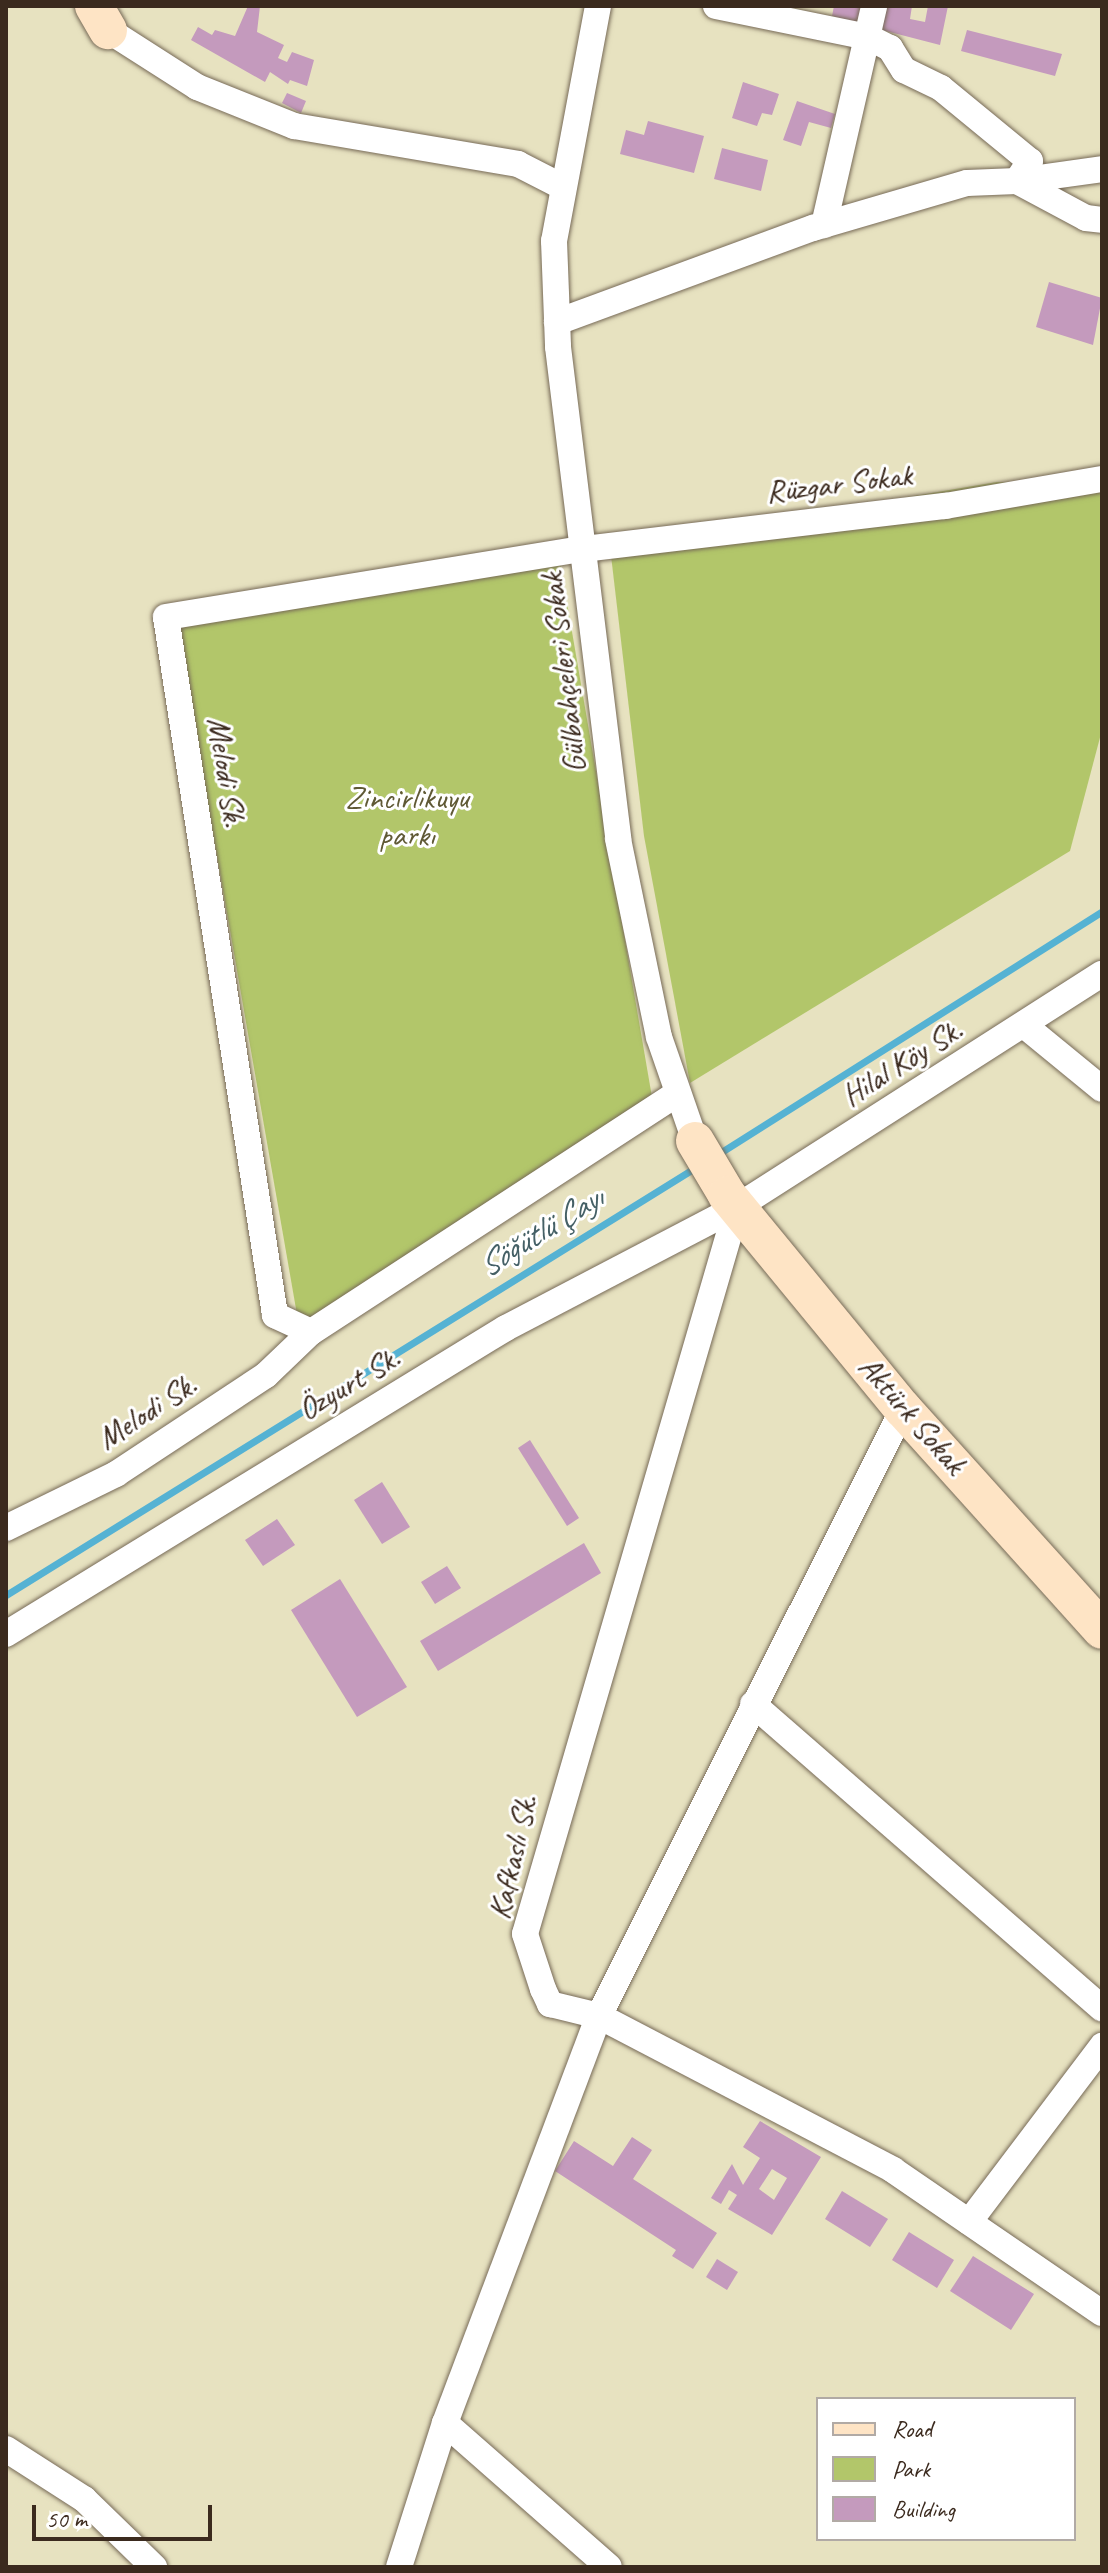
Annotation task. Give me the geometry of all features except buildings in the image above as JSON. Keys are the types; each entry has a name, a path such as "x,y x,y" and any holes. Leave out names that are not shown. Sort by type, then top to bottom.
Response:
{"street":[{"path":"716,6 868,37 890,48 904,70 941,88 1030,161 1017,181"},
{"path":"824,225 874,6"},
{"name":"Gülbahçeleri Sokak","path":"601,9 554,241 557,322 618,839 659,1037 695,1141"},
{"path":"101,18 197,87 294,126 518,164 563,187"},
{"path":"557,322 824,225 967,183 1017,181 1102,169"},
{"path":"1017,181 1086,218 1102,220"},
{"name":"Rüzgar Sokak","path":"583,549 945,506 1102,479"},
{"name":"Melodi Sk.","path":"311,1332 275,1315 268,1294 266,1240 166,617 583,549"},
{"name":"Hilal Köy Sk.","path":"732,1201 1025,1026 1102,974"},
{"path":"1025,1026 1102,1089"},
{"name":"Melodi Sk.","path":"6,1528 129,1466 266,1375 311,1332 678,1093"},
{"name":"Aktürk Sokak","path":"695,1141 732,1201 903,1409 1102,1630"},
{"name":"Özyurt Sk.","path":"6,1634 506,1328 732,1201"},
{"name":"Kafkaslı Sk.","path":"732,1201 525,1934 550,2004 599,2016 893,2170 1102,2313"},
{"path":"399,2567 445,2423 599,2016 903,1409"},
{"path":"753,1704 1102,2008"},
{"path":"969,2222 1102,2046"},
{"path":"445,2423 609,2567"},
{"path":"6,2449 84,2499 154,2567"}],"green space":[{"path":"997,482 1102,485 1102,730 1070,851 690,1083 644,836 610,547"},
{"name":"Zincirlikuyu parkı","path":"560,562 653,1103 299,1326 176,621"}],"waterway":[{"name":"Söğütlü Çayı","path":"715,1156 1102,911"},
{"name":"Söğütlü Çayı","path":"6,1595 698,1166"}]}
